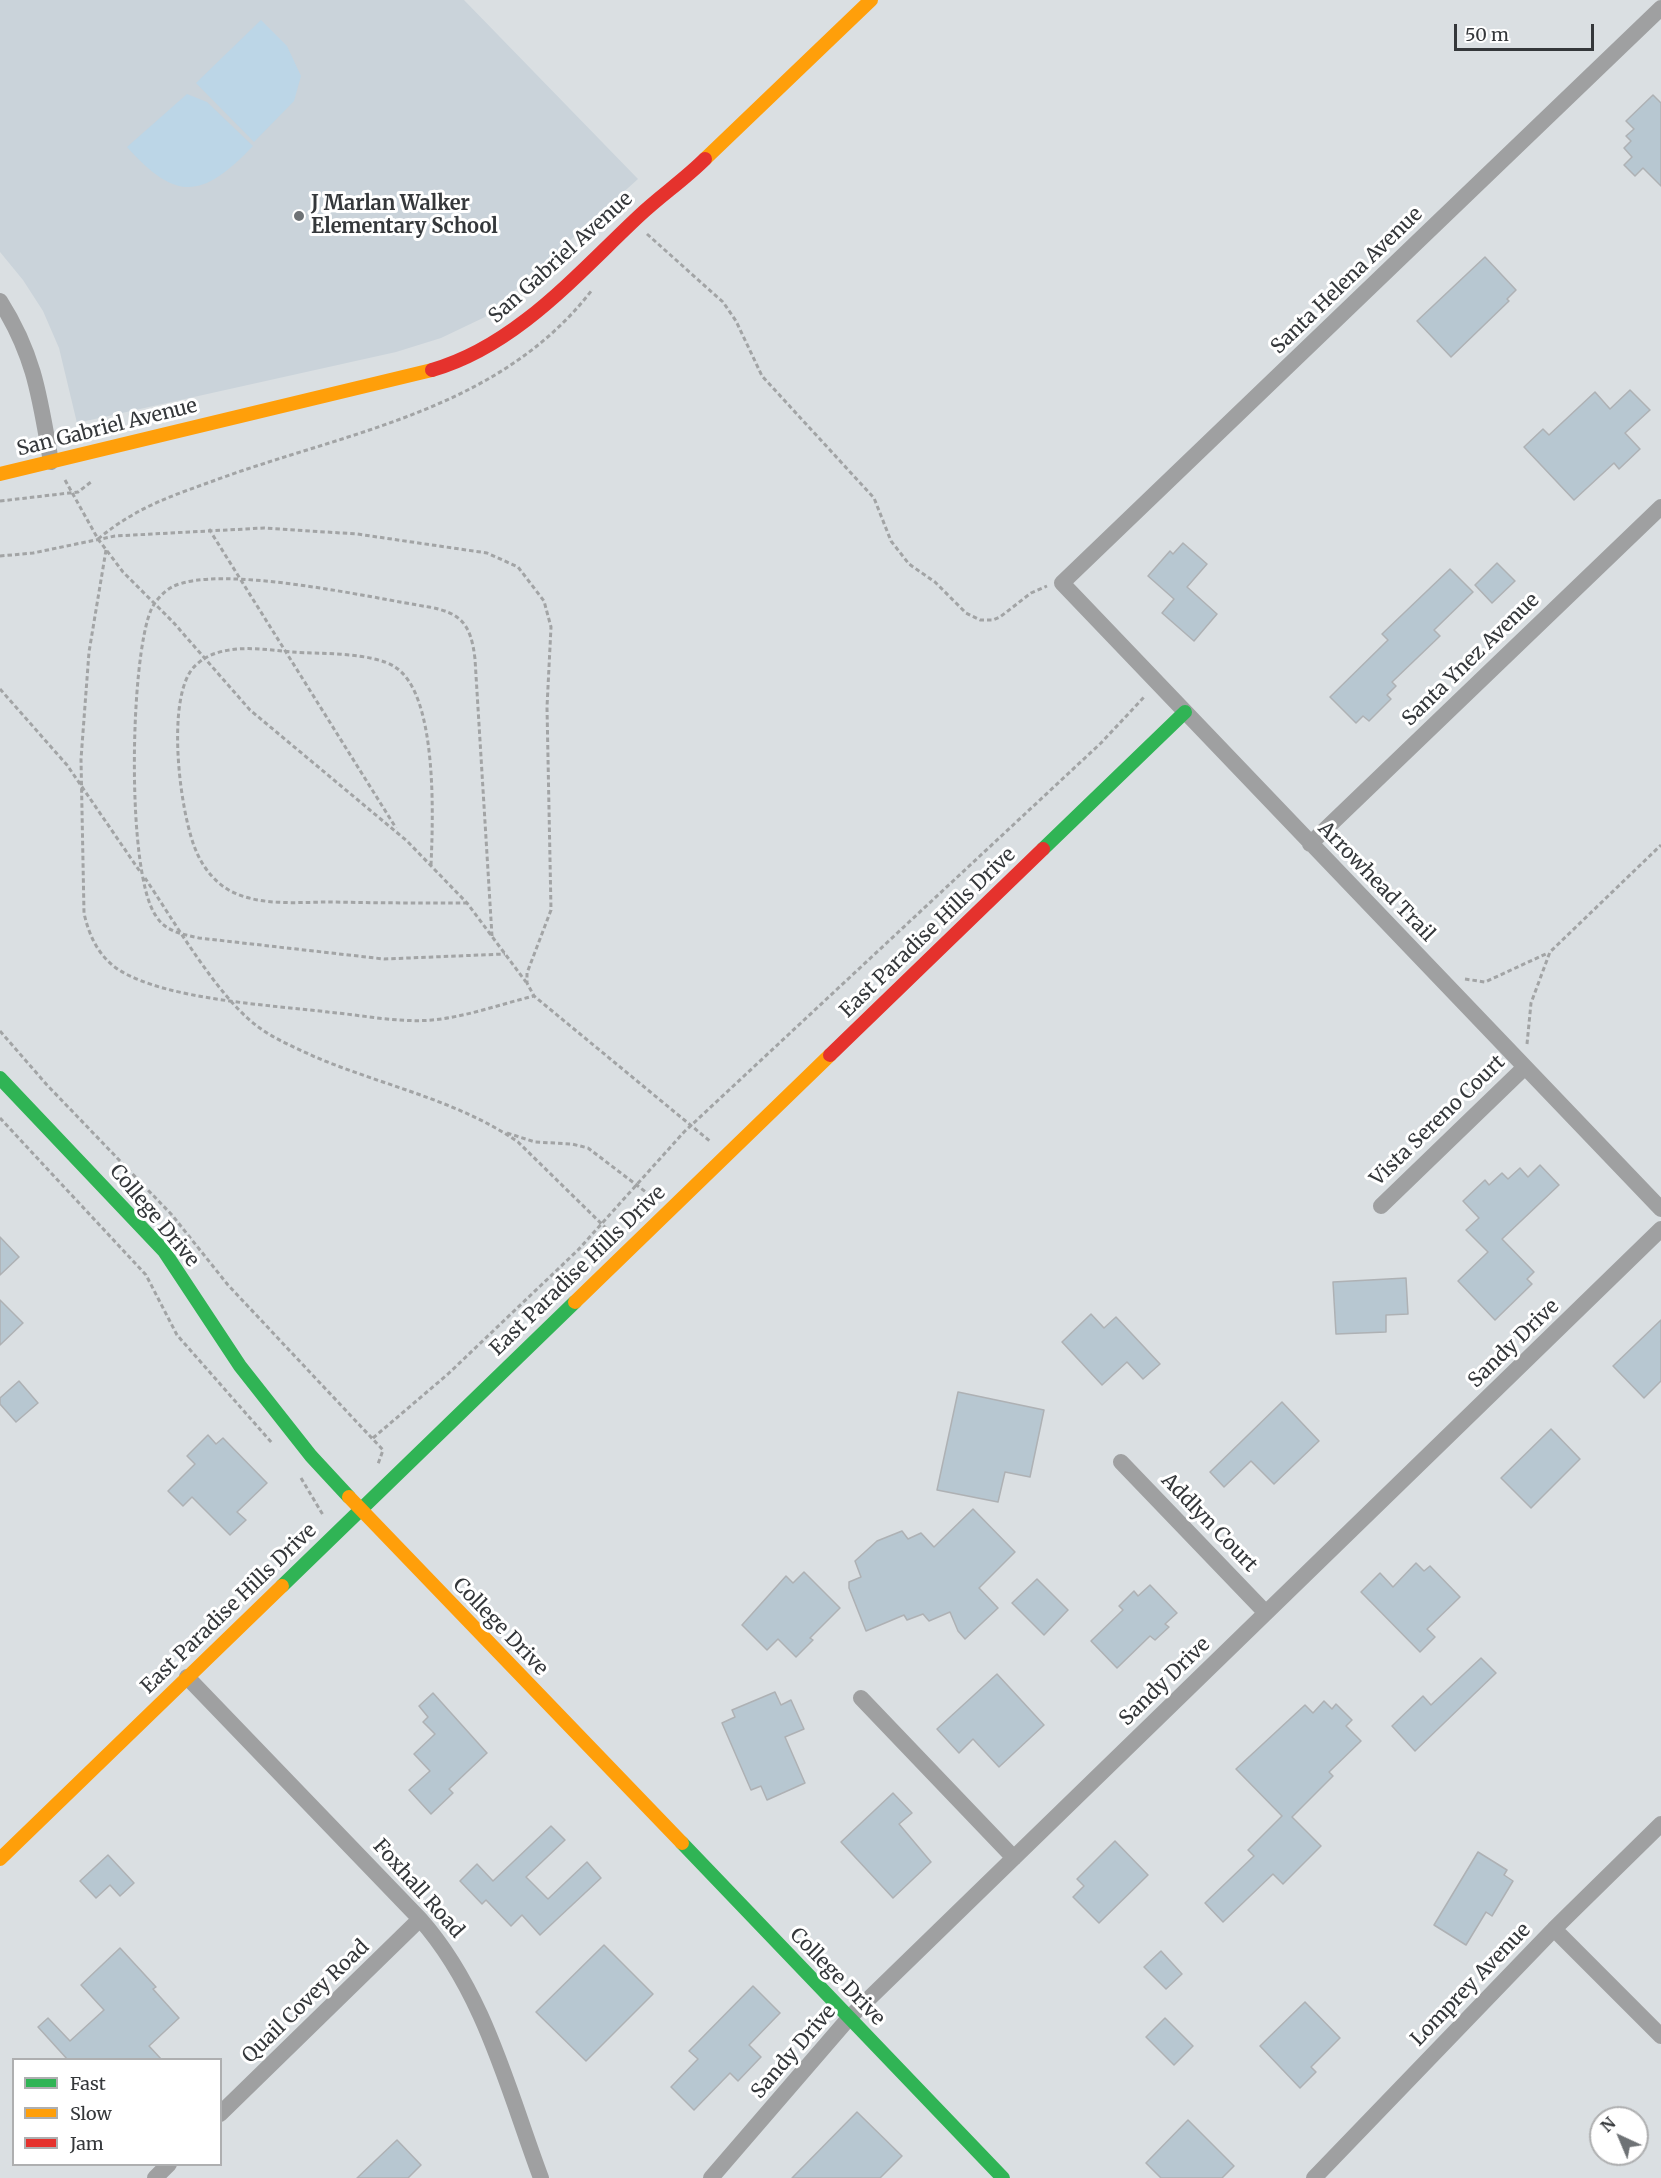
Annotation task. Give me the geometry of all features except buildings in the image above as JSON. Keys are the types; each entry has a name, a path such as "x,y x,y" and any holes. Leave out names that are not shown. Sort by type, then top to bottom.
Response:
{"street":[{"name":"San Gabriel Avenue","path":"0,474 450,365 503,338 534,314 633,221 686,178 871,0"},
{"name":"Santa Helena Avenue","path":"1062,584 1661,8"},
{"path":"0,301 26,348 38,384 51,462"},
{"name":"Santa Ynez Avenue","path":"1310,844 1661,507"},
{"name":"Arrowhead Trail","path":"1062,584 1661,1209"},
{"name":"East Paradise Hills Drive","path":"0,1859 1185,712"},
{"name":"Vista Sereno Court","path":"1381,1206 1525,1067"},
{"name":"College Drive","path":"2,1083 164,1251 240,1366 311,1456 1003,2178"},
{"name":"Sandy Drive","path":"711,2178 849,2018 1661,1230"},
{"name":"Addlyn Court","path":"1121,1462 1266,1613"},
{"name":"Foxhall Road","path":"187,1677 420,1919 448,1953 474,2000 541,2178"},
{"path":"861,1698 1014,1858"},
{"name":"Lomprey Avenue","path":"1314,2178 1554,1929 1661,1824"},
{"name":"Quail Covey Road","path":"222,2112 420,1919"},
{"path":"1554,1929 1661,2036"},
{"path":"155,2178 167,2166"}],"path":[{"path":"633,221 723,302 736,321 766,382 874,498 894,547 909,564 935,582 966,613 980,620 993,621 1038,588 1062,584"},
{"path":"98,539 123,519 160,500 252,467 403,421 463,394 496,375 542,343 595,286"},
{"path":"51,462 98,539 123,572 205,658 250,710 398,832 467,903 527,983 534,996 727,1155"},
{"path":"0,501 78,492 91,482"},
{"path":"0,556 33,554 98,539 208,529 264,528 357,534 488,553 510,561 533,583 544,601 551,627 547,706 551,910 529,962 527,983"},
{"path":"208,529 398,832"},
{"path":"106,550 89,652 81,785 84,914 91,937 103,956 119,969 143,981 230,1000 390,1019 428,1020 534,996"},
{"path":"492,936 475,659 467,627 458,616 445,610 240,579 211,579 176,585 163,594 155,604 145,631 136,706 136,814 147,897 156,918 167,928 184,935 384,959 505,954"},
{"path":"431,866 433,800 428,748 420,707 406,678 395,667 379,660 240,649 205,658 193,667 183,686 179,723 180,765 192,842 201,862 215,880 238,894 273,902 467,903"},
{"path":"373,1438 448,1374 578,1250 691,1126 1101,743 1152,688"},
{"path":"0,689 48,742 81,785 230,1000 260,1028 288,1044 341,1068 475,1117 503,1131 535,1142 580,1145 596,1152 669,1210"},
{"path":"1437,975 1485,982 1550,952 1661,845"},
{"path":"1525,1067 1531,1003 1550,952"},
{"path":"0,1031 47,1085 172,1215 228,1286 373,1438 383,1450 378,1464"},
{"path":"0,1118 146,1275 177,1335 276,1447"},
{"path":"503,1131 518,1142 628,1250"},
{"path":"297,1471 324,1515"}],"shaded area":[{"name":"J Marlan Walker Elementary School","path":"0,0 464,0 638,179 485,317 441,338 396,352 77,423 59,348 43,311 23,280 0,252"},
{"path":"261,20 287,46 301,76 294,101 254,142 196,83"},
{"path":"187,94 207,102 253,146 219,176 204,184 190,187 176,185 161,178 127,147"}],"traffic: fast":[{"path":"1043,849 1185,712"},
{"path":"0,1078 164,1251 240,1366 311,1456 349,1497"},
{"path":"282,1586 575,1302"},
{"path":"682,1843 1003,2178"}],"traffic: slow":[{"path":"705,159 871,0"},
{"path":"0,474 432,370"},
{"path":"575,1302 830,1055"},
{"path":"349,1497 682,1843"},
{"path":"0,1859 282,1586"}],"traffic: jam":[{"path":"432,370 462,359 491,344 544,306 647,209 705,159"},
{"path":"830,1055 1043,849"}],"place":[{"name":"J Marlan Walker Elementary School","path":"299,216"}]}
